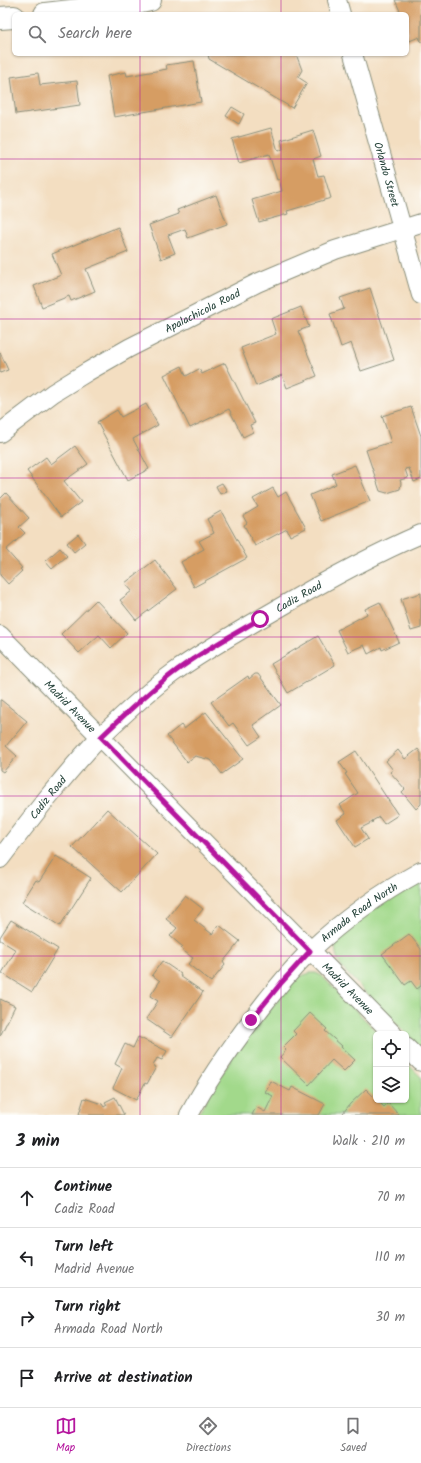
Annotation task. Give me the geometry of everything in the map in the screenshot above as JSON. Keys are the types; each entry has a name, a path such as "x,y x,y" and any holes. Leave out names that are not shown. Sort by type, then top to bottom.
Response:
{"street":[{"path":"62,12 132,4 150,0"},
{"path":"338,0 341,12"},
{"path":"0,18 12,17"},
{"name":"Orlando Street","path":"354,56 421,296"},
{"name":"Apalachicola Road","path":"0,433 53,393 129,348 257,283 334,250 421,223"},
{"name":"Cadiz Road","path":"0,859 38,809 73,767 101,737 135,705 173,674 209,649 340,574 392,546 421,534"},
{"name":"Madrid Avenue","path":"0,635 390,1031"},
{"name":"Armada Road North","path":"189,1115 208,1080 230,1048 282,982 310,951 358,911 421,871"},
{"path":"409,1050 421,1062"}],"green space":[{"path":"421,880 421,1049 409,1037 409,1031 403,1031 342,968 337,958 335,946 337,939 351,925"},
{"path":"310,973 316,973 322,976 376,1031 373,1031 373,1103 409,1103 409,1065 421,1077 421,1115 197,1115 234,1054 298,977"}],"building":[{"path":"395,0 421,0 421,42 419,37 409,41 409,12 398,12 400,11"},
{"path":"208,56 297,56 302,70 298,77 307,83 292,108 209,59"},
{"path":"194,61 201,102 114,117 107,76 126,72 127,76 167,69 166,65"},
{"path":"38,73 40,85 77,81 80,105 16,114 11,77"},
{"path":"232,107 244,114 239,124 226,116"},
{"path":"271,128 278,151 283,149 281,140 313,130 321,156 313,159 318,176 324,175 331,198 287,211 288,214 259,222 252,200 282,191 279,179 277,180 269,154 239,163 232,139"},
{"path":"216,195 227,224 188,238 185,229 168,235 175,253 161,259 149,225 179,214 177,210"},
{"path":"118,227 128,252 86,269 95,291 71,301 69,296 42,307 34,286 61,275 52,254"},
{"path":"370,288 394,360 361,371 351,343 341,347 330,314 344,309 340,298"},
{"path":"301,307 309,327 298,331 317,376 287,388 282,375 256,386 241,348 276,334 271,319"},
{"path":"0,352 8,370 0,373"},
{"path":"225,363 255,423 250,425 253,432 243,437 229,409 190,428 164,375 182,366 186,376 199,369 202,374"},
{"path":"146,404 158,425 133,439 149,469 128,480 97,422 117,410 121,417"},
{"path":"411,407 421,436 421,479 414,482 409,468 405,469 408,478 400,480 400,489 387,493 380,491 366,450 391,442 382,416"},
{"path":"75,446 88,464 64,481 81,502 61,517 27,471 46,457 51,464"},
{"path":"355,465 370,501 321,521 310,495 336,484 332,474"},
{"path":"222,483 227,491 220,494 216,486"},
{"path":"273,488 278,497 286,492 306,528 290,536 287,529 255,546 244,525 247,523 243,516 258,507 253,499"},
{"path":"6,493 29,518 19,527 25,533 6,550 22,568 20,569 22,571 8,584 0,575 0,499"},
{"path":"221,511 247,558 194,587 181,562 204,549 199,541 214,533 207,519"},
{"path":"78,534 85,543 74,552 67,543"},
{"path":"60,548 67,556 52,569 45,561"},
{"path":"155,560 177,589 136,620 120,600 132,591 125,583"},
{"path":"421,593 421,628 411,631 401,599"},
{"path":"96,600 127,633 111,648 99,635 79,653 61,634"},
{"path":"380,602 399,642 382,650 381,647 368,654 364,645 348,652 337,630 367,614 365,609"},
{"path":"318,636 335,665 288,693 271,664"},
{"path":"255,674 258,674 281,705 253,725 261,737 249,745 233,723 229,726 211,702 248,676 249,679"},
{"path":"0,700 27,721 6,746 17,756 3,772 0,770"},
{"path":"206,712 243,759 222,774 211,760 195,756 187,762 167,736 181,725 184,729"},
{"path":"418,749 421,753 421,804 416,809 402,792 405,789 390,772 393,770 386,761 398,750 405,759"},
{"path":"356,751 398,815 384,824 379,817 361,828 368,839 355,847 337,820 346,814 340,805 358,793 339,762"},
{"path":"107,809 157,854 122,892 72,847"},
{"path":"56,856 91,878 60,926 22,902 36,880 39,882"},
{"path":"185,895 203,909 194,920 212,934 219,925 240,941 223,962 225,965 211,982 188,964 193,958 181,949 183,947 170,936 177,928 166,919"},
{"path":"11,920 58,949 32,992 2,973 16,950 0,940 0,937"},
{"path":"409,934 421,949 421,986 417,989 411,981 405,985 382,954"},
{"path":"162,961 203,992 172,1037 146,1019 158,1001 150,996 160,981 152,975"},
{"path":"0,999 15,1006 0,1036"},
{"path":"310,1013 327,1029 325,1031 355,1060 344,1071 332,1060 309,1085 280,1057 286,1050 283,1047 296,1034 293,1031"},
{"path":"138,1037 167,1051 162,1060 157,1058 153,1066 156,1067 136,1100 113,1088 122,1068 115,1064 125,1044 133,1048"},
{"path":"271,1081 290,1091 292,1087 325,1104 319,1115 252,1115 256,1107 265,1112 273,1096 265,1092"},
{"path":"366,1089 373,1096 373,1103 380,1103 384,1107 388,1103 399,1115 345,1115 343,1113"},
{"path":"115,1097 124,1115 79,1114 84,1098 102,1104 104,1107 107,1105 105,1102"}],"route":[{"path":"251,1020 310,951 101,737 135,705 173,674 209,649 260,619"}]}
